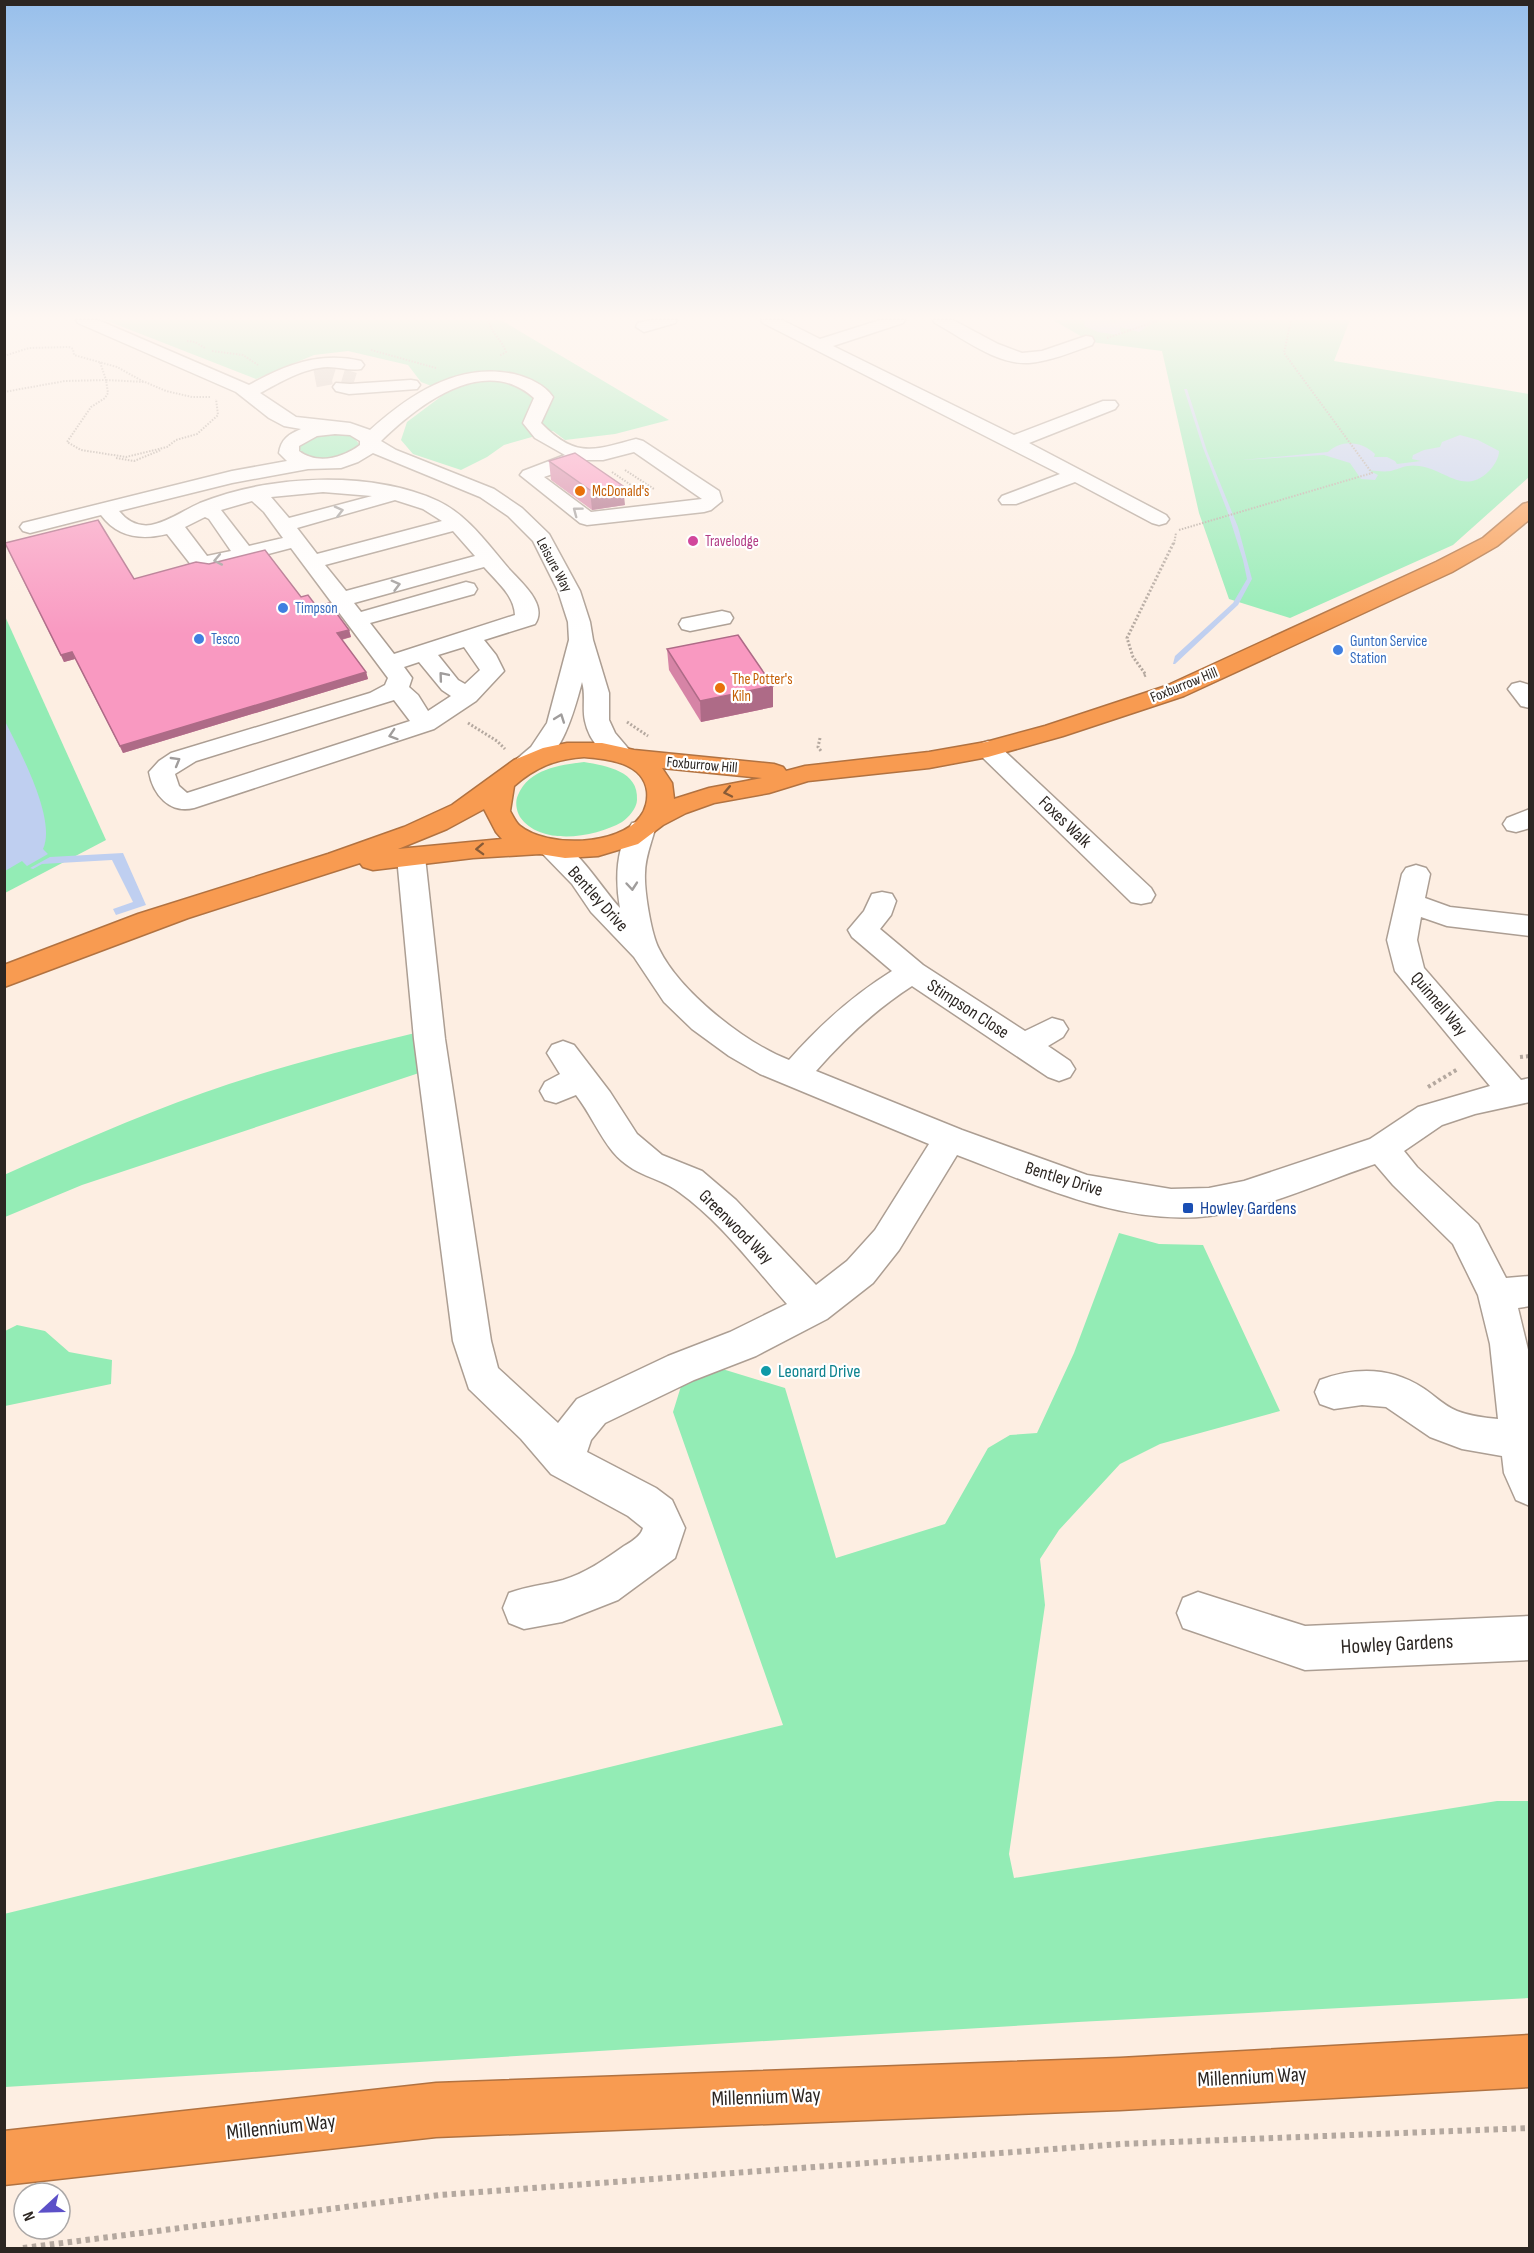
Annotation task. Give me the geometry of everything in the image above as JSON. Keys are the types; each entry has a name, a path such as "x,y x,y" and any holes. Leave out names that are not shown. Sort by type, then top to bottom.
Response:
{"highway":[{"name":"Foxburrow Hill","path":"626,756 814,765 929,760 988,749 1054,731 1175,691 1444,567 1490,542 1530,508"},
{"path":"4,977 95,940 234,892 327,865 438,823 477,801 525,763 552,753 573,749 594,749 626,756 651,770 661,786 662,801 647,825 614,844 596,849 473,849 327,865"},
{"name":"Foxburrow Hill","path":"647,825 677,807 709,796 769,785 814,765"},
{"path":"501,783 495,796 495,809 502,824 517,837 545,848"},
{"name":"Millennium Way","path":"4,2158 436,2110 1120,2084 1530,2061"}],"street":[{"name":"Leisure Way","path":"281,425 296,459 309,463 340,462 438,473"},
{"name":"Leisure Way","path":"316,425 364,433 370,442 389,454 487,493 515,512 542,538 569,591 579,622 581,640 597,693 597,720 603,735 626,756"},
{"path":"232,477 315,430 350,425"},
{"path":"370,442 387,425"},
{"path":"533,425 537,431 577,455 602,455 636,445 712,495 712,501 704,506 692,507 666,502 634,507 619,516 587,519 530,477 532,473 568,462 577,455"},
{"path":"979,425 1159,519"},
{"path":"1013,442 1057,425"},
{"name":"Leisure Way","path":"340,462 358,456 369,447 370,442"},
{"path":"30,527 232,477 309,463"},
{"path":"1010,500 1076,475"},
{"path":"384,654 424,653 470,639 527,619 526,605 518,591 472,541 456,524 433,506 393,494 333,486 270,490 280,522 339,600 384,654 400,678 396,689 379,698 216,747 192,752 171,762 162,772 163,783 171,796 185,802 436,718 467,696 492,671 484,655 470,639"},
{"path":"168,525 177,531 200,561 211,563 244,554 280,522 381,501 393,494"},
{"path":"398,517 433,506"},
{"path":"107,508 113,519 122,527 152,531 205,508 280,522 319,537"},
{"path":"205,508 216,515 244,554"},
{"path":"318,571 456,524"},
{"path":"449,547 472,541"},
{"path":"339,600 488,559"},
{"path":"318,571 347,574"},
{"path":"356,620 505,578"},
{"path":"384,654 511,606 526,605"},
{"path":"690,624 722,618"},
{"name":"Leisure Way","path":"525,763 541,752 559,723 581,640"},
{"path":"424,653 450,685 467,696"},
{"path":"396,689 436,718"},
{"path":"216,747 213,756 229,789"},
{"name":"Foxes Walk","path":"988,749 1141,895"},
{"name":"Bentley Drive","path":"644,950 633,901 631,862 647,825"},
{"name":"Bentley Drive","path":"545,848 582,878 602,904 644,950 675,994 703,1021 740,1048 771,1066 950,1140 1084,1188 1171,1203 1209,1202 1245,1195 1382,1148 1430,1116 1473,1102 1521,1091"},
{"path":"411,857 419,966 471,1341 482,1377 535,1426 565,1461 642,1502 658,1514 664,1528 660,1544 603,1585 562,1600 524,1608"},
{"name":"Quinnell Way","path":"1416,874 1402,940 1410,971 1486,1059 1521,1091"},
{"name":"Stimpson Close","path":"882,901 877,915 862,930 912,972 1059,1069"},
{"path":"1410,903 1447,916 1530,926"},
{"name":"Stimpson Close","path":"795,1075 829,1035 870,999 912,972"},
{"name":"Stimpson Close","path":"1024,1046 1052,1029"},
{"name":"Greenwood Way","path":"566,1074 600,1101 625,1143 650,1164 690,1181 724,1210 814,1308"},
{"path":"565,1461 569,1440 577,1426 591,1411 681,1368 743,1344 814,1308 860,1272 887,1240 950,1140"},
{"path":"1382,1148 1405,1176 1466,1234 1513,1293 1509,1344 1524,1473 1530,1487"},
{"path":"1334,1392 1360,1387 1376,1387 1391,1391 1445,1424 1477,1434 1521,1440"},
{"name":"Howley Gardens","path":"1198,1613 1305,1648 1530,1638"}],"path":[{"path":"80,425 67,442 81,450 126,458 131,461"},
{"path":"113,456 131,461 146,460 176,440 197,434 207,425"},
{"path":"1141,679 1146,675 1132,657 1127,638 1176,540 1176,531 1372,473 1337,425"},
{"path":"126,458 167,447"},
{"path":"609,470 648,497"},
{"path":"619,476 630,473"},
{"path":"436,718 502,743 507,752 525,763"},
{"path":"624,719 652,738"},
{"path":"814,765 820,738"},
{"path":"23,2248 440,2195 1121,2144 1530,2128"}],"green space":[{"path":"406,425 649,425 615,434 565,440 553,431 504,445 487,457 461,470 413,454 401,440"},
{"path":"1179,425 1529,425 1529,477 1453,545 1290,618 1229,599 1199,513"},
{"path":"327,433 353,436 359,444 347,455 334,459 315,459 298,453 298,445 309,438"},
{"path":"4,614 106,840 5,893 4,893"},
{"path":"584,762 611,768 627,776 633,782 636,790 636,806 622,822 584,835 555,836 541,833 520,817 516,803 517,797 529,779 555,767"},
{"path":"415,1033 425,1071 82,1185 5,1217 4,1175 24,1166 151,1112 229,1084"},
{"path":"1119,1233 1159,1244 1203,1245 1280,1411 1160,1444 1120,1464 1059,1530 1040,1559 1045,1605 1009,1854 1014,1878 1497,1801 1529,1801 1529,1998 1078,2022 5,2087 4,1914 783,1725 673,1412 682,1383 719,1368 785,1388 836,1558 945,1524 988,1448 1010,1435 1037,1433 1074,1353"},
{"path":"17,1325 45,1331 69,1352 112,1360 111,1384 5,1406 5,1331"}],"water":[{"path":"1196,425 1199,425 1238,527 1252,579 1238,605 1173,664 1175,656 1233,603 1247,579 1228,513"},
{"path":"1460,435 1478,440 1499,451 1491,469 1480,478 1463,481 1428,468 1415,466 1391,471 1368,470 1378,475 1375,480 1361,479 1350,463 1324,455 1242,460 1328,452 1339,445 1352,443 1364,446 1375,454 1374,457 1387,457 1397,464 1421,461 1412,459 1413,455 1440,447 1442,442"},
{"path":"5,721 27,766 41,803 46,836 43,849 48,854 27,866 22,861 5,871"},
{"path":"123,853 146,905 116,915 113,909 133,902 112,860 42,864 33,869 30,868 50,857"}],"building":[{"path":"575,453 623,486 590,490 549,461"},
{"name":"Tesco","path":"98,520 134,579 196,562 209,564 265,550 301,597 308,595 317,607 329,603 349,630 337,633 366,672 120,746 72,652 61,655 5,543"},
{"path":"738,635 773,686 700,701 667,649"}],"place":[{"name":"McDonald's","path":"580,491"},
{"name":"Travelodge","path":"693,541"},
{"name":"Timpson","path":"283,608"},
{"name":"Tesco","path":"199,639"},
{"name":"Gunton Service Station","path":"1338,650"},
{"name":"The Potter's Kiln","path":"720,688"},
{"name":"Howley Gardens","path":"1188,1208"},
{"name":"Leonard Drive","path":"766,1371"}]}
